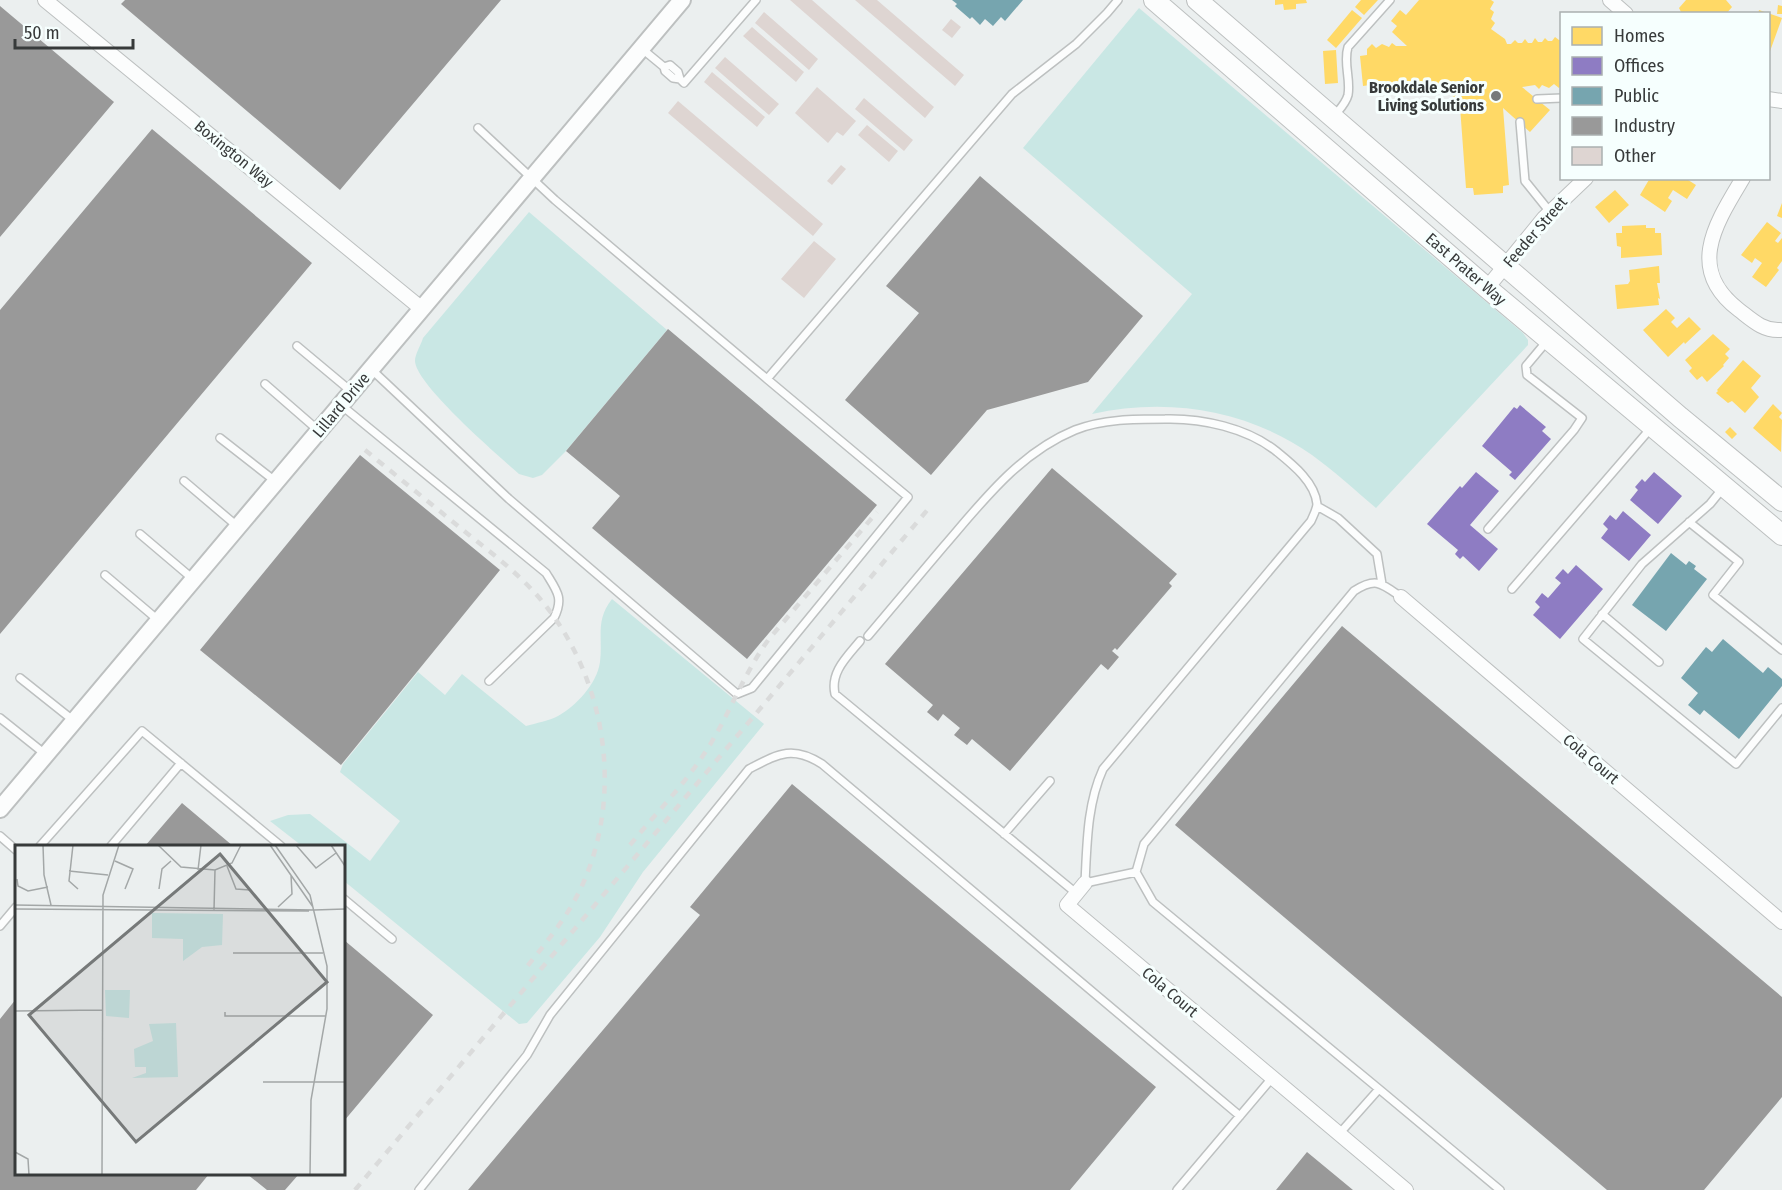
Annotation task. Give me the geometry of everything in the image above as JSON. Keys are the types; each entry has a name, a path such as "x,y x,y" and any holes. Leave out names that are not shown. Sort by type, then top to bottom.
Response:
{"main road":[{"name":"East Prater Way","path":"1154,0 1487,288 1782,535"},
{"name":"East Prater Way","path":"1197,0 1680,417 1779,493"}],"street":[{"name":"Boxington Way","path":"45,0 422,309"},
{"name":"Lillard Drive","path":"0,809 682,0"},
{"path":"1610,0 1624,12"},
{"name":"Feeder Street","path":"1487,288 1550,212 1584,180"},
{"path":"1742,180 1714,230 1710,246 1711,270 1719,287 1734,306 1763,327 1780,330"},
{"name":"Cola Court","path":"1401,597 1782,922"},
{"name":"Cola Court","path":"1081,888 1066,905 1406,1190"}],"lane":[{"path":"641,48 664,67 673,78 680,79 684,83 756,0"},
{"path":"767,379 1012,94 1076,44 1118,0"},
{"path":"1333,118 1345,102 1348,93 1345,57 1348,47 1390,0"},
{"path":"1537,99 1560,98"},
{"path":"1520,123 1525,181 1550,212"},
{"path":"371,369 486,478 737,694 752,688 908,497 555,200 478,128"},
{"path":"1488,529 1582,418 1527,375 1526,366 1548,339"},
{"path":"297,346 347,398 546,573 558,592 560,606 554,618 489,681"},
{"path":"265,384 319,431"},
{"path":"868,636 973,511 1004,478 1037,450 1076,429 1122,419 1177,418 1225,426 1265,442 1304,477 1313,490 1317,506 1311,521 1103,769 1095,787 1081,888"},
{"path":"1512,589 1652,426"},
{"path":"220,438 276,482"},
{"path":"184,481 238,527"},
{"path":"1724,487 1710,504 1642,564 1583,639 1736,764 1782,708"},
{"path":"1317,506 1338,518 1377,554 1382,584"},
{"path":"1689,522 1739,562 1713,595 1782,650"},
{"path":"140,534 194,580"},
{"path":"105,575 159,621"},
{"path":"1401,597 1382,584 1367,583 1354,591 1144,844 1136,872 1153,902 1500,1190"},
{"path":"1602,614 1659,662"},
{"path":"860,641 838,670 833,684 835,694 1004,834 1081,888"},
{"path":"20,678 74,722"},
{"path":"0,718 46,755"},
{"path":"41,845 142,731 280,845"},
{"path":"419,1190 527,1055 550,1015 749,769 779,753 807,754 822,764 1240,1116"},
{"path":"112,845 181,763"},
{"path":"1004,834 1050,780"},
{"path":"0,836 15,849"},
{"path":"1081,888 1136,872"},
{"path":"345,900 392,939"},
{"path":"0,926 15,908"},
{"path":"1177,1190 1273,1078"},
{"path":"1340,1134 1379,1089"}],"shaded area":[{"path":"1139,8 1523,333 1528,340 1528,345 1376,508 1312,455 1261,427 1235,418 1207,411 1150,407 1092,414 1192,294 1023,148"},
{"path":"529,212 667,330 565,452 542,475 533,478 519,474 460,420 429,386 419,372 415,361 423,338"},
{"path":"612,599 764,724 643,872 600,937 527,1023 519,1024 345,882 345,845 301,845 270,821 288,815 310,814 370,861 400,821 340,772 343,764 418,672 445,695 462,674 526,726 551,719 565,712 585,694 595,678 600,662 603,614"}],"building: Homes":[{"path":"1275,0 1306,0 1307,3 1296,4 1296,9 1284,10 1283,4 1275,5"},
{"path":"1361,0 1378,0 1364,15 1355,7"},
{"name":"Brookdale Senior Living Solutions","path":"1419,0 1491,0 1494,2 1490,9 1494,12 1491,19 1495,23 1491,29 1505,39 1507,44 1515,40 1522,43 1525,39 1528,43 1532,43 1535,38 1538,42 1542,42 1545,38 1552,41 1555,37 1560,40 1560,87 1554,84 1549,88 1542,85 1539,89 1535,85 1522,87 1550,110 1530,132 1503,108 1509,185 1503,186 1503,193 1474,195 1473,188 1466,188 1459,93 1455,98 1441,86 1436,90 1432,87 1427,90 1420,88 1416,92 1411,88 1406,92 1399,90 1396,93 1390,90 1386,94 1380,91 1376,95 1370,91 1370,85 1363,86 1360,56 1367,55 1367,49 1372,44 1376,48 1382,44 1389,47 1392,43 1396,46 1407,46 1392,32 1397,26 1391,21 1400,10 1406,15"},
{"path":"1686,0 1726,0 1732,7 1728,12 1681,12 1679,8"},
{"path":"1778,5 1782,6 1782,14 1777,14"},
{"path":"1352,10 1362,18 1336,48 1327,40"},
{"path":"1770,14 1782,18 1770,51"},
{"path":"1336,50 1338,83 1325,84 1323,51"},
{"path":"1649,180 1688,180 1696,185 1687,199 1673,190 1668,198 1672,201 1665,212 1640,195"},
{"path":"1615,190 1629,205 1609,223 1595,207"},
{"path":"1782,203 1782,218 1777,216"},
{"path":"1767,222 1781,233 1775,241 1778,243 1782,238 1782,261 1777,268 1779,270 1766,287 1752,277 1762,263 1755,258 1752,263 1741,255"},
{"path":"1646,225 1646,228 1655,228 1655,233 1661,233 1662,255 1621,258 1621,247 1617,246 1616,233 1622,233 1622,226"},
{"path":"1659,266 1660,283 1657,283 1659,305 1617,309 1615,285 1628,284 1629,270"},
{"path":"1666,309 1675,318 1671,322 1677,328 1689,317 1701,329 1668,357 1643,330"},
{"path":"1713,334 1730,349 1725,354 1729,358 1707,382 1702,376 1697,380 1689,371 1692,368 1685,360"},
{"path":"1743,360 1761,376 1751,388 1759,397 1745,413 1732,401 1728,403 1716,393"},
{"path":"1773,404 1782,413 1779,417 1782,420 1781,452 1753,428"},
{"path":"1730,427 1737,434 1732,439 1725,432"}],"building: Offices":[{"path":"1520,405 1546,427 1542,431 1551,439 1515,480 1509,475 1512,472 1482,446 1514,407 1517,409"},
{"path":"1476,472 1499,491 1470,525 1498,549 1479,571 1463,556 1460,559 1455,554 1458,550 1427,524 1460,486 1462,488"},
{"path":"1654,472 1682,496 1658,524 1630,500 1638,490 1635,487 1642,479 1645,482"},
{"path":"1623,511 1651,535 1629,561 1601,538 1608,529 1603,524 1610,515 1616,520"},
{"path":"1576,565 1603,589 1560,639 1533,615 1540,607 1535,602 1542,593 1548,598 1561,583 1555,578 1563,569 1568,574"}],"building: Public":[{"path":"952,0 1023,0 1005,21 1001,17 993,26 985,19 980,25 972,17 970,19 955,6 957,4"},
{"path":"1671,553 1686,565 1689,561 1696,566 1694,569 1707,579 1666,631 1632,605"},
{"path":"1723,639 1763,673 1768,667 1782,679 1782,686 1739,739 1704,710 1700,715 1688,705 1698,693 1681,678 1706,647 1712,652"}],"building: Industry":[{"path":"125,0 501,0 340,190 121,4"},
{"path":"0,6 114,102 0,237"},
{"path":"152,129 312,263 0,634 0,310"},
{"path":"980,176 1143,316 1088,382 987,410 931,475 845,400 919,313 886,286"},
{"path":"668,329 877,505 747,659 592,528 620,496 566,451"},
{"path":"360,455 500,570 341,765 200,650"},
{"path":"1052,468 1177,574 1169,583 1172,586 1117,650 1115,648 1112,651 1119,657 1108,670 1101,664 1010,771 972,739 967,745 954,735 960,728 943,714 938,721 927,712 933,705 885,664"},
{"path":"1342,626 1782,997 1782,1097 1704,1190 1607,1190 1175,825"},
{"path":"792,784 1156,1087 1070,1190 468,1190 700,915 690,907"},
{"path":"182,803 232,845 146,845"},
{"path":"345,941 433,1015 345,1120"},
{"path":"15,1000 15,1175 208,1175 196,1190 0,1190 0,1019"},
{"path":"1307,1152 1353,1190 1276,1190"},
{"path":"248,1175 298,1175 285,1190 267,1190"}],"building: Other":[{"path":"790,0 812,0 934,107 925,118"},
{"path":"855,0 877,0 964,75 955,86"},
{"path":"764,12 818,59 809,70 755,23"},
{"path":"951,19 961,27 952,38 942,30"},
{"path":"752,27 804,72 796,82 743,36"},
{"path":"725,57 779,104 769,115 715,68"},
{"path":"712,72 765,117 757,127 704,82"},
{"path":"817,87 856,121 843,136 837,132 828,143 795,113"},
{"path":"864,98 913,140 904,151 855,109"},
{"path":"678,101 823,224 813,236 668,113"},
{"path":"867,125 898,151 889,162 858,135"},
{"path":"841,165 846,169 832,185 827,181"},
{"path":"814,241 836,259 804,298 781,279"}],"railway":[{"path":"365,450 500,560 535,593 559,625 578,659 593,696 601,735 605,775 602,814 594,853 580,890 568,911 525,969"},
{"path":"355,1190 929,508"},
{"path":"630,845 681,786 699,761 716,735 752,665 769,639 877,512"}],"place":[{"name":"Brookdale Senior Living Solutions","path":"1496,96"}]}
